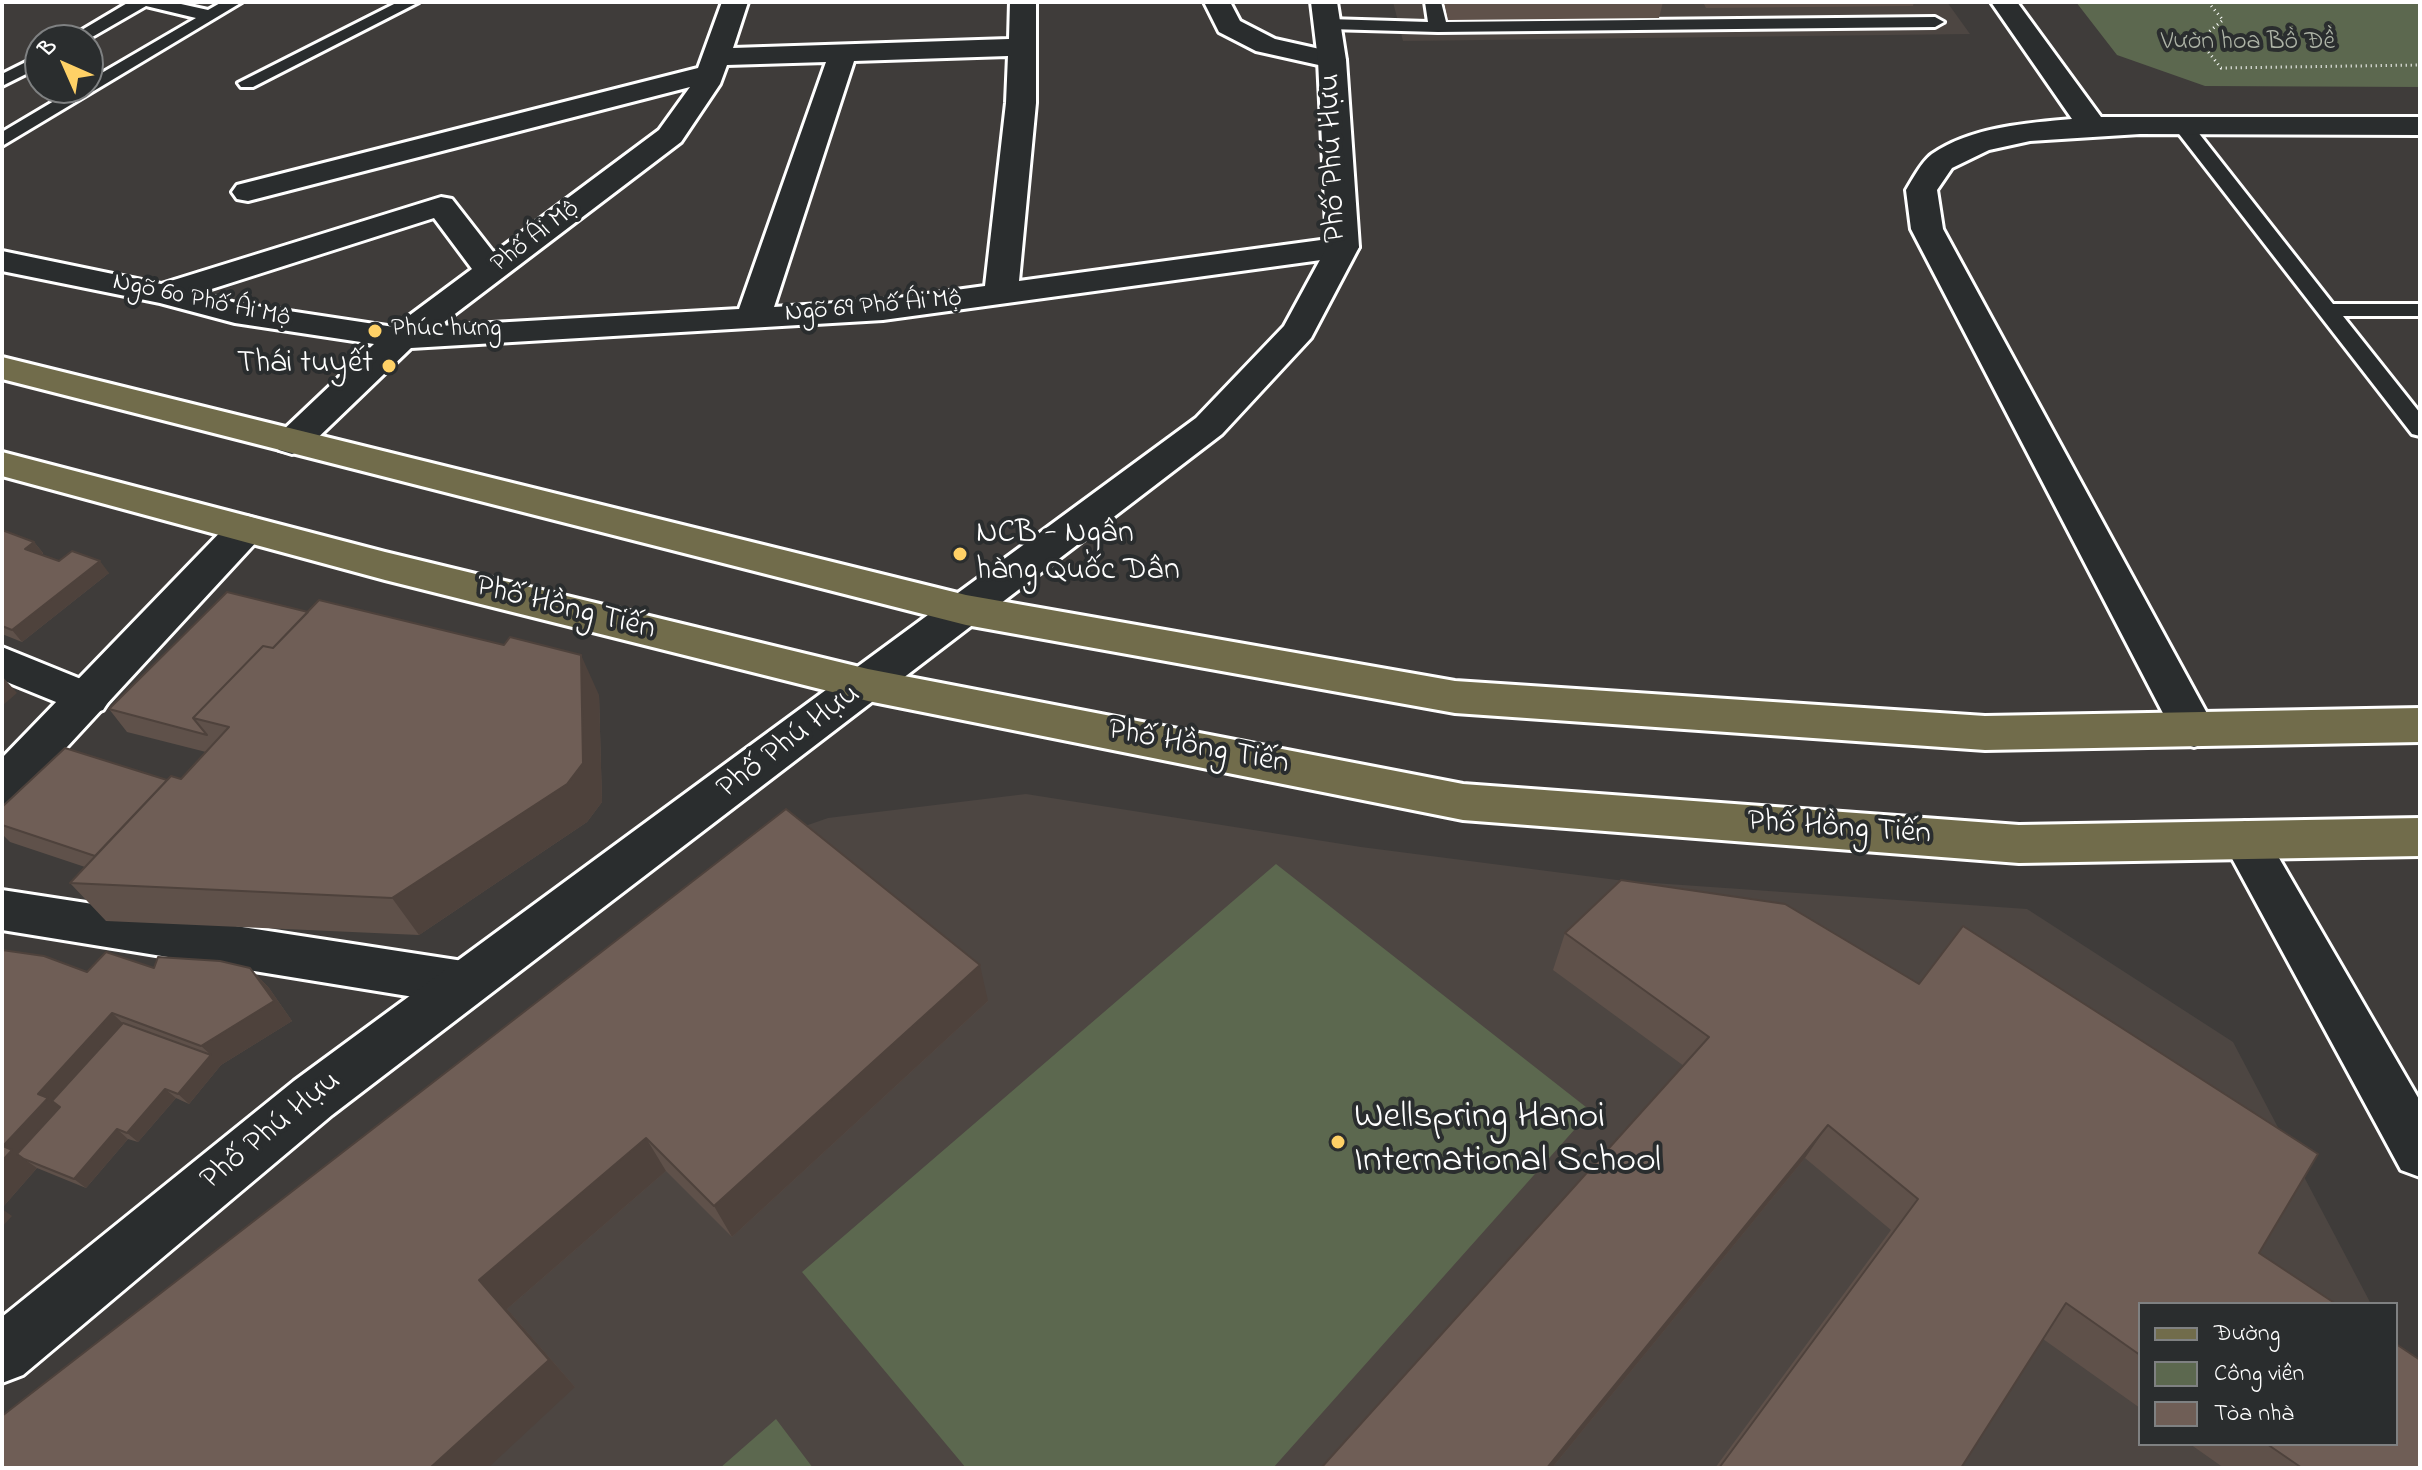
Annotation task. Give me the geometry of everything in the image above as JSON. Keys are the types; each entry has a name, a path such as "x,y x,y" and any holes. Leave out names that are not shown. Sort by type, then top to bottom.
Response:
{"main road":[{"path":"2,368 966,610 1455,697 1985,733 2420,725"},
{"name":"Phố Hồng Tiến","path":"2,464 246,529 868,685 1463,802 2019,844 2420,837"}],"street":[{"name":"Phố Ái Mộ","path":"292,442 401,338 670,136 706,84 735,2"},
{"path":"1001,295 1021,103 1023,2"},
{"path":"1217,2 1229,26 1241,33 1266,45 1332,60"},
{"path":"2004,2 2092,126"},
{"name":"Phố Phú Hựu","path":"2,1354 313,1098 463,983 868,685 1209,426 1299,331 1343,247 1332,60 1326,13"},
{"path":"248,192 712,65 843,53 1022,47"},
{"path":"753,319 843,53"},
{"path":"2194,730 1921,215 1920,189 1936,166 1949,156 2007,134 2092,126 2420,126"},
{"path":"163,294 441,206 491,271"},
{"name":"Ngõ 69 Phố Ái Mộ","path":"401,338 883,310 1343,247"},
{"name":"Ngõ 60 Phố Ái Mộ","path":"2,261 163,294 235,313 401,338"},
{"path":"2,787 246,529"},
{"path":"2,663 88,699"},
{"path":"2245,840 2420,1152"},
{"path":"2,910 463,983"}],"lane":[{"path":"102,24 141,2"},
{"path":"150,2 211,16"},
{"path":"2,140 234,2"},
{"path":"247,83 411,2"},
{"path":"1433,2 1438,27"},
{"path":"1692,2 1705,24"},
{"path":"1326,13 1438,27 1935,22 1922,2"},
{"path":"2,81 24,69"},
{"path":"13,116 35,122"},
{"path":"2183,126 2420,429"},
{"path":"2326,310 2420,310"}],"path":[{"path":"2208,2 2223,20 2199,40 2221,68 2420,65"}],"shaded area":[{"path":"1393,2 1947,2 1970,34 1403,41"},
{"name":"Wellspring Hanoi International School","path":"1026,794 1361,847 1625,881 2027,909 2233,1042 2370,1302 2138,1302 2138,1446 2398,1446 2398,1346 2420,1377 2420,1468 2,1468 785,833 828,818"}],"green space":[{"name":"Vườn hoa Bồ Đề","path":"2076,2 2420,2 2420,87 2205,86 2117,55"},
{"path":"1276,864 1591,1111 1273,1468 966,1468 802,1272"},
{"path":"776,1419 813,1468 720,1468"}],"building":[{"path":"2,530 34,542 25,549 59,561 72,551 100,561 12,630 2,626"},
{"path":"227,592 308,612 273,648 263,646 193,718 207,735 109,709"},
{"path":"319,600 504,645 510,637 581,655 583,763 567,784 392,898 70,883 171,776 181,779 229,727 193,718 263,646 273,648"},
{"path":"65,748 167,780 95,856 2,825 2,807"},
{"path":"786,809 980,965 714,1206 646,1138 479,1280 549,1360 430,1468 2,1468 2,1416"},
{"path":"1621,880 1785,904 1919,984 1963,926 2318,1154 2259,1253 2333,1302 2138,1302 2138,1354 2066,1303 1961,1468 1719,1468 1918,1199 1828,1125 1547,1468 1321,1468 1709,1037 1565,933"},
{"path":"2,950 44,956 87,972 106,952 154,968 158,957 220,961 250,968 274,1001 201,1046 112,1013 38,1094 48,1098 3,1146 12,1150 2,1161"},
{"path":"123,1023 211,1055 178,1094 165,1089 127,1133 117,1129 74,1179 17,1154 60,1107 52,1101"},
{"path":"2398,1345 2420,1360 2420,1468 2302,1468 2270,1446 2398,1446"}],"place":[{"name":"Phúc hưng","path":"375,331"},
{"name":"Thái tuyết","path":"389,366"},
{"name":"NCB - Ngân hàng Quốc Dân","path":"960,554"},
{"name":"Wellspring Hanoi International School","path":"1338,1142"}]}
